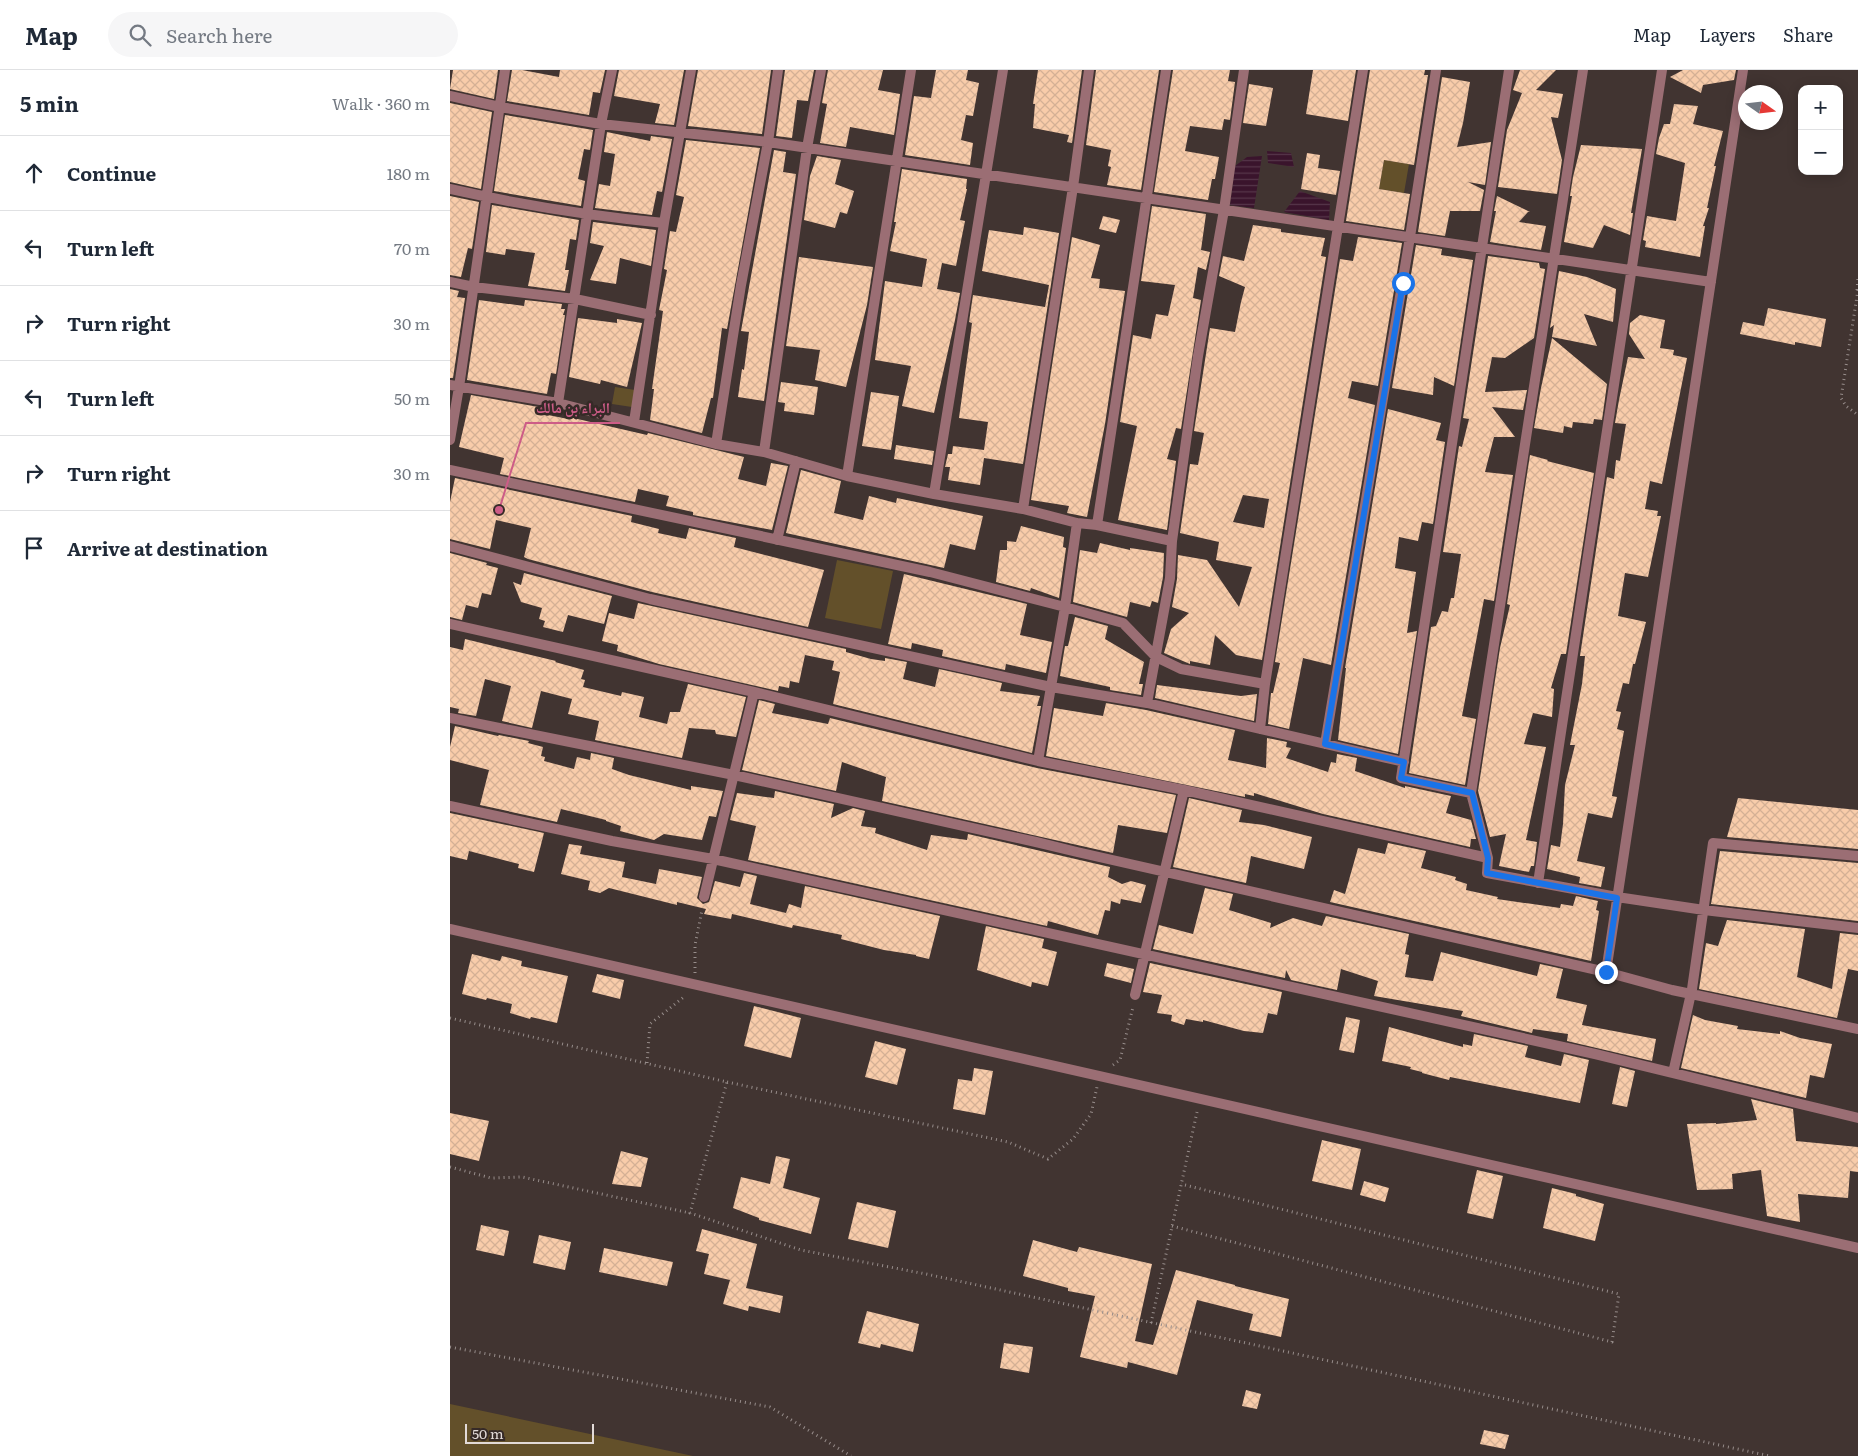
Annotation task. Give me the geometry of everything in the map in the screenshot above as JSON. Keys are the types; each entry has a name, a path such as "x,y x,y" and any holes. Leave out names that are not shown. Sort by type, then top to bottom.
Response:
{"street":[{"path":"450,440 455,386 474,287 505,70"},
{"path":"558,403 601,124 612,70"},
{"path":"634,422 652,315 664,223 691,70"},
{"path":"716,444 741,285 768,142 778,70"},
{"path":"764,452 807,148 821,70"},
{"path":"847,476 911,70"},
{"path":"934,494 1003,70"},
{"path":"1023,509 1073,187 1089,70"},
{"path":"1098,525 1166,70"},
{"path":"1147,703 1170,578 1172,541 1198,356 1224,210 1244,70"},
{"path":"1260,729 1265,684 1363,70"},
{"path":"1325,744 1436,70"},
{"path":"1472,793 1401,778 1508,70"},
{"path":"1583,70 1472,793 1488,858 1487,873 1617,898 1858,928"},
{"path":"1538,883 1662,70"},
{"path":"1606,972 1743,70"},
{"path":"450,96 500,107 601,124 768,142 1711,282"},
{"path":"450,189 587,215 664,223"},
{"path":"450,282 474,287 575,299 652,315"},
{"path":"455,386 558,403 716,444 764,452 847,476 934,494 1023,509 1077,523 1098,525 1172,541"},
{"path":"777,540 796,461"},
{"path":"450,470 930,572 1065,607 1123,623 1156,657 1181,669 1265,684"},
{"path":"1038,761 1065,607 1077,523"},
{"path":"450,546 650,599 1051,687 1147,703 1404,762"},
{"path":"450,624 754,692 1038,761 1184,790 1488,858"},
{"path":"704,897 754,692"},
{"path":"450,718 734,775 1606,972 1646,984 1858,1029"},
{"path":"1135,995 1184,790"},
{"path":"450,806 612,841 713,859 1145,954 1595,1054 1858,1118"},
{"path":"1673,1073 1691,994 1713,844 1858,856"},
{"path":"450,929 1858,1248"}],"path":[{"path":"1858,278 1858,290 1841,398 1846,406 1858,415"},
{"path":"647,1063 650,1024 683,999 694,985 695,945 704,897"},
{"path":"450,1018 727,1082 1008,1142 1048,1160 1073,1139 1091,1114 1099,1076 1120,1060 1135,995"},
{"path":"690,1213 727,1082"},
{"path":"1151,1323 1200,1099"},
{"path":"450,1167 491,1178 522,1177 690,1213 801,1250 936,1276 1770,1456"},
{"path":"1172,1226 1612,1342 1619,1294 1181,1184"},
{"path":"450,1347 770,1407 851,1456"}],"shaded area":[{"path":"1267,151 1291,153 1294,167 1268,163"},
{"path":"1262,156 1254,208 1230,205 1235,166 1247,157"},
{"path":"1384,160 1409,164 1404,193 1379,189"},
{"path":"1300,191 1330,202 1329,220 1284,212"},
{"path":"615,387 635,390 632,407 612,404"},
{"path":"837,560 893,571 881,629 825,618"},
{"path":"450,1404 693,1456 450,1456"}],"building":[{"path":"453,70 498,70 494,99 450,89"},
{"path":"512,70 559,77 560,70 605,70 600,93 593,92 589,115 507,101"},
{"path":"619,70 684,70 674,125 655,123 660,104 614,96"},
{"path":"698,70 771,70 762,134 688,126"},
{"path":"785,70 814,70 808,101 797,100 792,138 776,136"},
{"path":"828,70 883,70 878,90 900,94 894,135 850,127 846,147 820,143 827,104 822,103"},
{"path":"936,70 968,70 966,80 979,83 973,116 966,115 961,140 973,143 970,165 905,155 914,96 931,98"},
{"path":"1038,70 1082,70 1072,143 1067,142 1069,135 1033,128 1035,104 1033,104"},
{"path":"1096,70 1159,70 1141,190 1107,185 1111,167 1108,166 1111,150 1086,145"},
{"path":"1173,70 1230,70 1228,81 1235,82 1230,120 1224,119 1222,130 1190,126 1185,151 1219,157 1215,179 1212,179 1208,200 1154,192"},
{"path":"1313,70 1356,70 1348,121 1306,114"},
{"path":"1370,70 1425,70 1424,75 1428,75 1414,165 1384,160 1379,189 1410,194 1404,230 1346,221"},
{"path":"1520,70 1556,70 1536,90 1563,94 1558,118 1551,117 1562,160 1557,194 1498,187 1507,130 1522,93 1513,90"},
{"path":"1683,70 1736,70 1734,80 1703,85 1701,93 1670,77"},
{"path":"1442,77 1470,82 1457,147 1491,142 1485,185 1468,182 1484,190 1480,211 1450,211 1445,236 1418,232"},
{"path":"1249,84 1273,88 1266,126 1243,123"},
{"path":"450,103 492,112 481,189 450,182"},
{"path":"1674,104 1698,106 1693,124 1723,131 1714,166 1716,166 1707,208 1709,208 1703,226 1705,226 1700,257 1645,247 1646,241 1643,240 1647,216 1676,221 1685,163 1656,154 1664,124 1670,124"},
{"path":"505,115 593,130 590,150 584,149 578,179 585,181 581,206 494,191"},
{"path":"607,132 650,141 651,136 672,139 662,192 657,191 652,215 595,208 599,184 610,186 615,154 604,152"},
{"path":"686,140 760,148 727,329 722,328 713,398 711,398 702,433 650,420 654,389 652,389 663,311 659,310 667,270 664,269 670,231 676,232 684,197 676,195"},
{"path":"1581,145 1642,149 1631,213 1633,213 1630,235 1604,225 1593,248 1564,242 1572,196 1570,196 1573,177"},
{"path":"774,150 786,152 783,172 796,174 764,401 738,397 749,332 741,331"},
{"path":"1307,153 1320,155 1318,168 1340,171 1336,195 1301,189"},
{"path":"817,156 841,160 835,184 854,191 847,214 840,212 835,228 804,220 810,176"},
{"path":"902,169 967,179 967,189 960,220 965,221 956,266 942,263 937,289 960,293 934,413 902,406 911,366 875,360 885,281 922,287 927,259 890,251 896,222 894,222"},
{"path":"450,196 479,202 472,249 468,248 461,277 450,275"},
{"path":"1497,196 1530,212 1519,222 1546,226 1541,250 1490,242"},
{"path":"492,205 579,220 576,240 570,239 565,270 569,270 565,291 528,286 535,253 506,249 505,255 486,252"},
{"path":"1152,206 1206,214 1201,250 1210,252 1206,270 1198,267 1193,298 1201,300 1181,429 1176,428 1167,459 1176,461 1167,530 1118,520 1137,426 1120,422 1133,335 1151,339 1156,314 1168,316 1175,285 1141,281"},
{"path":"1103,216 1120,220 1116,233 1099,229"},
{"path":"593,222 656,230 651,266 620,258 616,284 590,280 604,246 590,243"},
{"path":"1253,225 1281,229 1281,232 1325,238 1321,256 1326,257 1262,660 1236,655 1215,635 1210,665 1190,661 1190,664 1164,653 1171,629 1189,613 1172,607 1177,579 1178,555 1207,560 1239,607 1252,567 1216,560 1219,542 1180,533 1190,464 1198,465 1204,433 1194,431 1210,328 1235,332 1245,287 1219,276 1223,256 1244,261","holes":["1243,495 1269,499 1264,528 1233,522"]},
{"path":"1024,227 1059,233 1023,464 984,458 980,485 948,480 950,467 945,467 948,454 952,454 953,446 984,450 988,422 959,418 972,323 969,322 973,295 1045,307 1049,285 982,271 989,230 1023,235"},
{"path":"1072,237 1100,245 1091,278 1100,279 1099,288 1125,291 1105,424 1087,517 1067,513 1069,506 1031,500"},
{"path":"1358,237 1402,243 1378,386 1352,381 1348,398 1375,405 1331,665 1303,658 1289,729 1268,724 1271,693 1273,693 1280,663 1275,662 1340,259 1353,261"},
{"path":"1416,245 1442,249 1441,255 1473,260 1454,386 1434,377 1433,395 1392,388"},
{"path":"1488,256 1539,263 1540,268 1545,269 1534,338 1505,358 1492,357 1485,392 1527,390 1523,410 1492,407 1515,437 1494,437 1485,472 1513,475 1494,601 1484,599 1462,716 1476,719 1465,785 1409,773 1431,627 1436,626 1442,611 1448,612 1451,598 1454,598 1461,554 1443,552 1459,446 1462,447 1469,419 1463,418"},
{"path":"799,257 873,267 867,305 846,387 815,380 820,350 786,346"},
{"path":"1559,271 1587,277 1616,289 1613,322 1584,314 1597,346 1552,337 1554,325 1550,328"},
{"path":"450,289 459,291 457,297 465,298 453,378 450,378"},
{"path":"479,300 524,306 525,300 562,304 561,309 565,309 563,315 565,315 556,374 551,373 547,394 467,380"},
{"path":"1768,308 1826,319 1821,347 1795,342 1795,345 1740,334 1743,322 1764,326"},
{"path":"1640,315 1665,320 1660,348 1674,350 1673,355 1687,358 1662,484 1650,481 1645,509 1658,511 1657,516 1661,516 1648,577 1625,573 1618,616 1646,622 1629,684 1623,683 1616,711 1621,712 1617,729 1624,731 1612,796 1617,797 1612,818 1588,813 1577,861 1605,867 1601,887 1579,883 1580,877 1547,869 1551,845 1560,847 1565,785 1575,745 1570,745 1582,684 1585,656 1580,656 1607,477 1614,479 1616,460 1620,461 1626,424 1615,423 1619,400 1628,357 1645,359 1629,334 1630,323"},
{"path":"578,318 617,323 617,319 642,323 627,387 601,380 600,384 569,377"},
{"path":"1552,338 1607,384 1602,420 1594,419 1593,424 1573,422 1572,428 1564,426 1563,433 1534,428"},
{"path":"781,382 818,387 814,415 784,411 785,403 778,402"},
{"path":"871,392 899,396 891,450 862,446"},
{"path":"471,395 544,408 543,414 568,419 569,417 647,435 648,433 744,457 738,479 766,486 771,463 788,466 772,530 693,515 693,512 666,506 669,496 638,489 635,502 500,474 504,458 459,447"},
{"path":"1388,409 1441,423 1436,440 1445,442 1433,524 1422,522 1418,541 1399,537 1395,568 1416,572 1407,633 1417,631 1398,754 1338,740 1345,668"},
{"path":"896,445 934,451 932,465 894,459"},
{"path":"1530,455 1594,473 1566,654 1561,654 1551,688 1554,689 1552,717 1533,713 1524,744 1546,747 1526,840 1537,842 1534,866 1531,866 1529,872 1499,866 1506,834 1490,837 1478,791 1500,648 1510,605 1507,604"},
{"path":"801,470 841,481 834,513 863,520 869,496 896,503 897,498 983,516 975,550 950,544 944,568 786,533"},
{"path":"455,478 632,516 631,522 659,529 658,533 686,539 689,528 736,538 734,547 824,570 808,627 652,592 528,559 524,557 531,528 496,520 490,549 450,539 450,502"},
{"path":"1021,526 1064,537 1063,547 1066,548 1059,598 1031,588 1030,591 996,582 1000,550 1007,550 1007,541 1016,542"},
{"path":"1100,543 1130,550 1130,548 1164,553 1163,577 1158,603 1152,601 1150,607 1130,602 1127,617 1073,602 1080,550 1097,553"},
{"path":"450,553 498,568 491,595 482,593 478,608 466,605 462,620 450,617"},
{"path":"524,573 612,596 604,624 568,615 563,632 543,627 545,621 539,619 542,608 521,602 513,582 521,585"},
{"path":"904,574 1027,604 1020,635 1052,642 1046,673 1006,664 1005,670 942,656 943,650 912,643 911,649 888,644"},
{"path":"638,603 846,649 846,652 871,659 885,661 885,658 907,662 903,679 935,687 939,669 1002,683 1000,691 1040,696 1037,706 1041,706 1032,753 833,704 840,672 832,670 834,661 805,655 799,683 790,681 789,688 779,686 778,691 659,664 617,651 618,645 602,641 609,613 634,619"},
{"path":"1075,617 1108,626 1105,639 1144,662 1139,684 1143,684 1141,695 1110,690 1110,687 1060,676 1065,646 1068,646"},
{"path":"465,639 556,661 584,670 581,679 585,680 583,687 621,696 622,692 644,697 639,717 667,724 670,712 680,712 688,684 746,697 736,737 716,734 715,730 689,728 682,758 595,740 599,721 568,714 572,699 541,691 532,728 502,721 511,686 485,679 476,716 458,713 459,709 450,707 450,647 463,650"},
{"path":"1157,685 1241,696 1257,694 1254,721 1155,698"},
{"path":"759,700 775,704 772,713 828,724 830,718 1037,768 1176,795 1167,833 1118,825 1113,853 882,801 886,777 842,762 836,791 742,770"},
{"path":"1106,703 1235,730 1228,760 1266,768 1267,738 1287,742 1286,747 1291,748 1286,758 1328,772 1331,762 1336,763 1337,754 1357,758 1355,771 1405,788 1405,786 1451,796 1446,813 1471,820 1476,839 1471,839 1470,847 1323,814 1254,793 1254,796 1245,794 1245,797 1046,756 1054,708 1103,716"},
{"path":"455,726 529,741 528,743 543,747 541,756 545,757 544,761 574,769 577,757 590,760 591,753 614,758 612,769 629,775 691,790 691,786 723,791 716,817 709,816 702,840 664,834 654,840 620,831 621,826 606,820 561,809 557,822 480,805 489,770 450,760 450,747"},
{"path":"775,791 834,804 831,818 853,808 865,811 861,826 876,828 875,833 927,850 931,835 967,840 968,834 1110,867 1108,877 1122,884 1131,881 1146,885 1141,903 1121,899 1120,904 1111,901 1110,911 1105,910 1098,935 1048,921 1047,926 748,860 756,826 730,820 737,793 774,798"},
{"path":"1189,798 1242,810 1239,822 1264,825 1312,837 1304,869 1251,856 1246,883 1173,867"},
{"path":"1738,798 1858,810 1858,849 1727,837"},
{"path":"450,813 544,833 534,872 518,868 519,864 469,851 467,860 450,856"},
{"path":"1388,843 1426,851 1421,868 1456,877 1455,880 1467,884 1466,890 1498,897 1497,899 1560,908 1561,904 1573,906 1576,896 1598,901 1596,910 1599,911 1591,961 1330,902 1334,890 1345,894 1358,848 1385,854"},
{"path":"569,844 582,846 580,854 625,862 622,877 656,884 659,869 702,877 697,898 703,904 709,902 715,881 740,887 744,873 757,876 750,904 786,913 789,904 801,908 805,886 940,916 929,959 841,939 842,935 793,925 792,928 732,914 731,919 704,914 706,909 677,902 677,905 609,888 600,893 588,890 590,881 561,874"},
{"path":"1720,851 1858,863 1858,921 1711,904"},
{"path":"1205,888 1233,894 1229,910 1271,923 1270,928 1293,918 1322,926 1326,916 1409,934 1405,954 1409,955 1405,977 1433,981 1441,952 1537,976 1540,964 1563,969 1556,998 1587,1005 1582,1025 1656,1039 1652,1061 1567,1041 1568,1034 1533,1029 1532,1033 1461,1016 1463,1011 1374,996 1378,981 1341,969 1337,990 1291,980 1286,970 1285,978 1153,949 1159,925 1193,934"},
{"path":"1727,920 1805,929 1797,977 1832,989 1840,933 1858,935 1858,971 1848,969 1837,1018 1699,989 1706,943 1718,946"},
{"path":"986,926 1044,939 1042,948 1057,952 1048,986 1032,982 1031,987 977,970"},
{"path":"472,954 500,961 502,956 522,961 521,966 568,976 557,1023 531,1017 530,1019 510,1013 512,1004 462,994"},
{"path":"1107,963 1134,969 1131,983 1104,976"},
{"path":"1150,963 1282,992 1277,1015 1268,1013 1263,1033 1244,1031 1203,1020 1203,1022 1186,1019 1184,1025 1171,1021 1172,1015 1157,1013 1162,995 1143,992"},
{"path":"597,974 624,980 620,999 592,992"},
{"path":"754,1006 801,1018 791,1058 744,1046"},
{"path":"1693,1015 1705,1020 1738,1026 1737,1029 1780,1034 1780,1031 1800,1038 1832,1044 1824,1078 1810,1075 1806,1098 1681,1068"},
{"path":"1346,1017 1360,1020 1354,1053 1339,1050"},
{"path":"1389,1027 1463,1047 1463,1044 1472,1046 1474,1034 1528,1046 1525,1057 1561,1066 1564,1054 1589,1060 1580,1103 1450,1077 1449,1080 1410,1069 1411,1067 1382,1061"},
{"path":"875,1041 906,1049 897,1085 865,1077"},
{"path":"1620,1067 1635,1071 1627,1107 1612,1104"},
{"path":"974,1068 993,1071 985,1115 953,1109 958,1079 972,1081"},
{"path":"1751,1099 1793,1109 1796,1141 1858,1147 1858,1172 1850,1171 1848,1198 1798,1194 1800,1222 1767,1216 1761,1170 1732,1174 1733,1189 1697,1190 1687,1124 1716,1124 1757,1120"},
{"path":"450,1113 489,1121 479,1161 450,1154"},
{"path":"1322,1140 1361,1149 1352,1190 1312,1181"},
{"path":"621,1151 648,1158 641,1187 612,1184"},
{"path":"776,1156 790,1159 783,1188 820,1198 811,1234 759,1220 759,1218 733,1208 741,1177 770,1184"},
{"path":"1477,1170 1503,1176 1493,1219 1467,1213"},
{"path":"1364,1181 1389,1188 1385,1202 1360,1195"},
{"path":"1552,1188 1604,1204 1595,1241 1543,1228"},
{"path":"857,1202 896,1211 888,1248 848,1239"},
{"path":"481,1225 509,1231 504,1256 476,1250"},
{"path":"702,1229 757,1244 746,1288 783,1296 780,1313 749,1306 748,1311 723,1304 730,1280 704,1274 709,1254 696,1251"},
{"path":"539,1235 571,1242 565,1270 533,1263"},
{"path":"1033,1240 1077,1252 1079,1247 1152,1264 1135,1341 1153,1345 1176,1270 1289,1299 1281,1337 1249,1330 1253,1314 1197,1300 1177,1375 1128,1362 1127,1368 1080,1357 1095,1296 1068,1291 1068,1288 1023,1276"},
{"path":"604,1248 673,1262 667,1286 599,1272"},
{"path":"867,1311 919,1324 913,1352 881,1344 880,1348 858,1343"},
{"path":"1004,1343 1033,1347 1029,1373 1000,1368"},
{"path":"1246,1390 1261,1394 1257,1409 1242,1406"},
{"path":"1484,1430 1509,1435 1505,1449 1480,1444"}],"place":[{"name":"البراء بن مالك","path":"499,510"}],"route":[{"path":"1403,283 1325,744 1404,762 1401,778 1472,793 1488,858 1487,873 1617,898 1606,972"}]}
